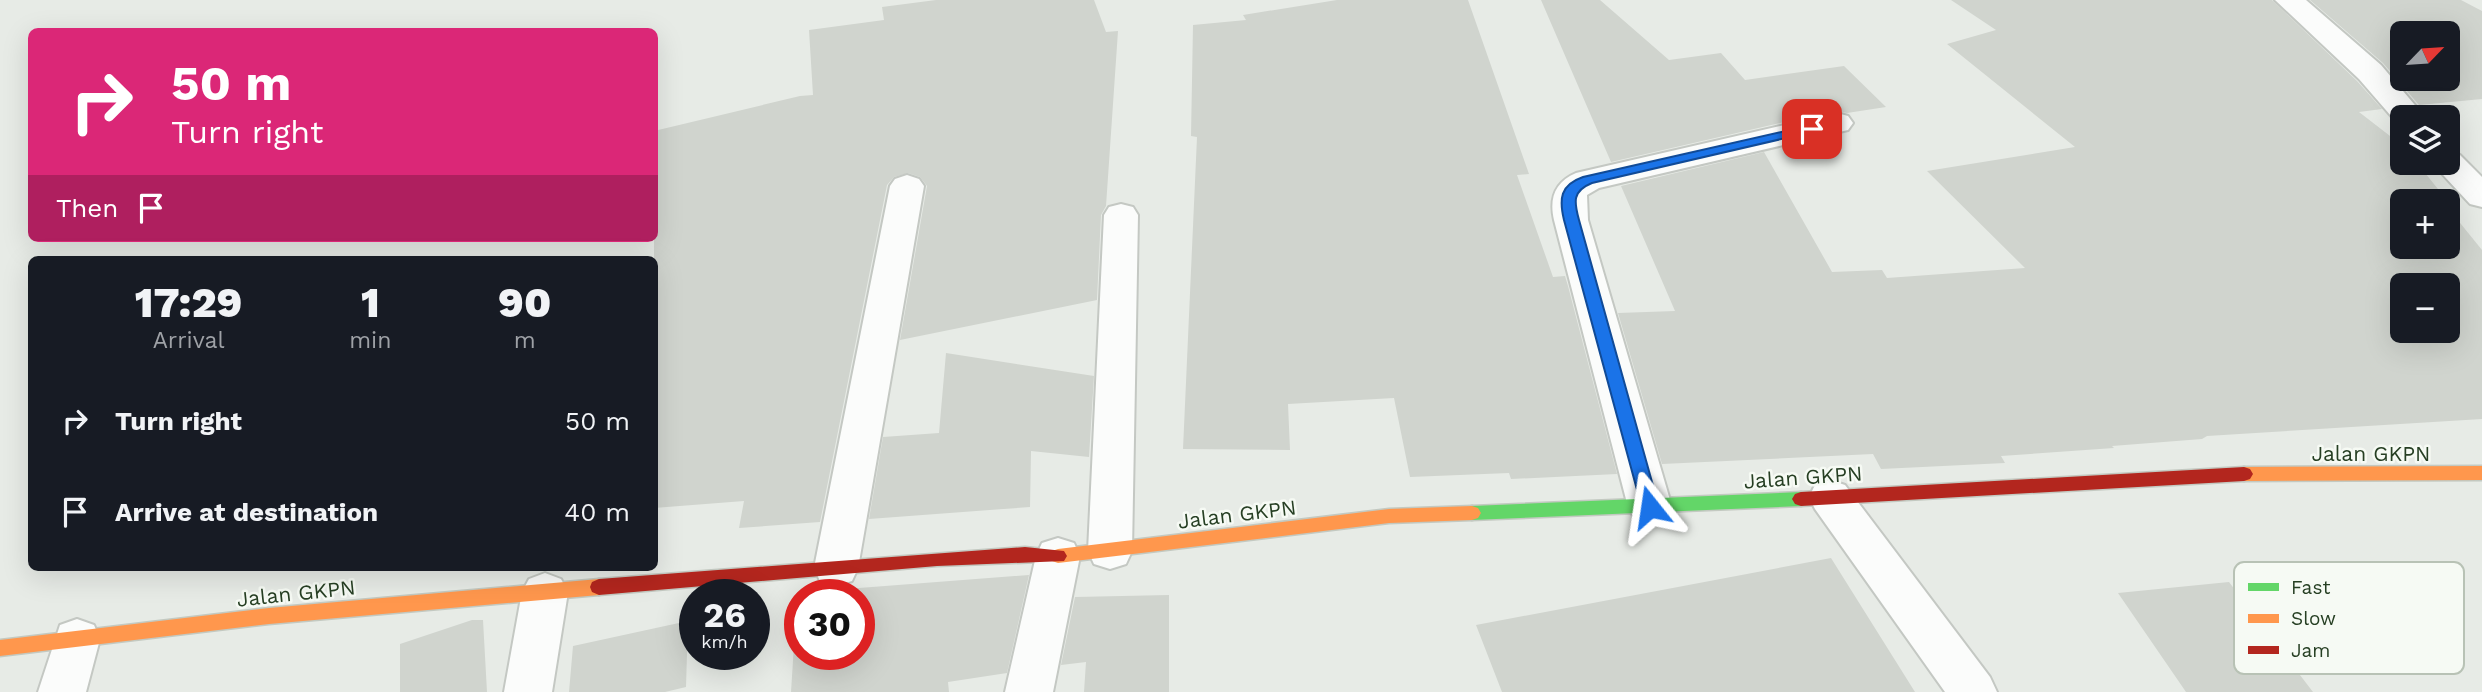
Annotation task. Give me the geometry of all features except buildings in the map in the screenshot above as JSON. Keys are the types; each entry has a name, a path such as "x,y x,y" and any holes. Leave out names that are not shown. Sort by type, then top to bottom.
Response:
{"street":[{"path":"2289,0 2370,72 2399,105"},
{"path":"1650,507 1574,232 1567,203 1569,192 1577,184 1588,180 1837,123"},
{"path":"2460,175 2482,196"},
{"path":"836,568 907,186"},
{"path":"1110,551 1121,215"},
{"name":"Jalan GKPN","path":"0,648 269,616 545,592 1025,554 1058,556 1389,516 1650,507 1900,491 2253,474 2482,473"},
{"path":"1830,497 1973,692"},
{"path":"1029,692 1058,556"},
{"path":"528,692 545,592"},
{"path":"62,692 77,639"}],"traffic: fast":[{"path":"1472,513 1801,499"}],"traffic: slow":[{"path":"2244,474 2482,473"},
{"path":"1058,556 1389,516 1472,513"},
{"path":"0,648 269,616 599,587"}],"traffic: jam":[{"path":"1801,499 2244,474"},
{"path":"599,587 937,559 1025,554 1058,556"}],"route":[{"path":"1650,507 1604,333 1580,255 1567,203 1569,192 1577,184 1588,180 1812,129"}]}
